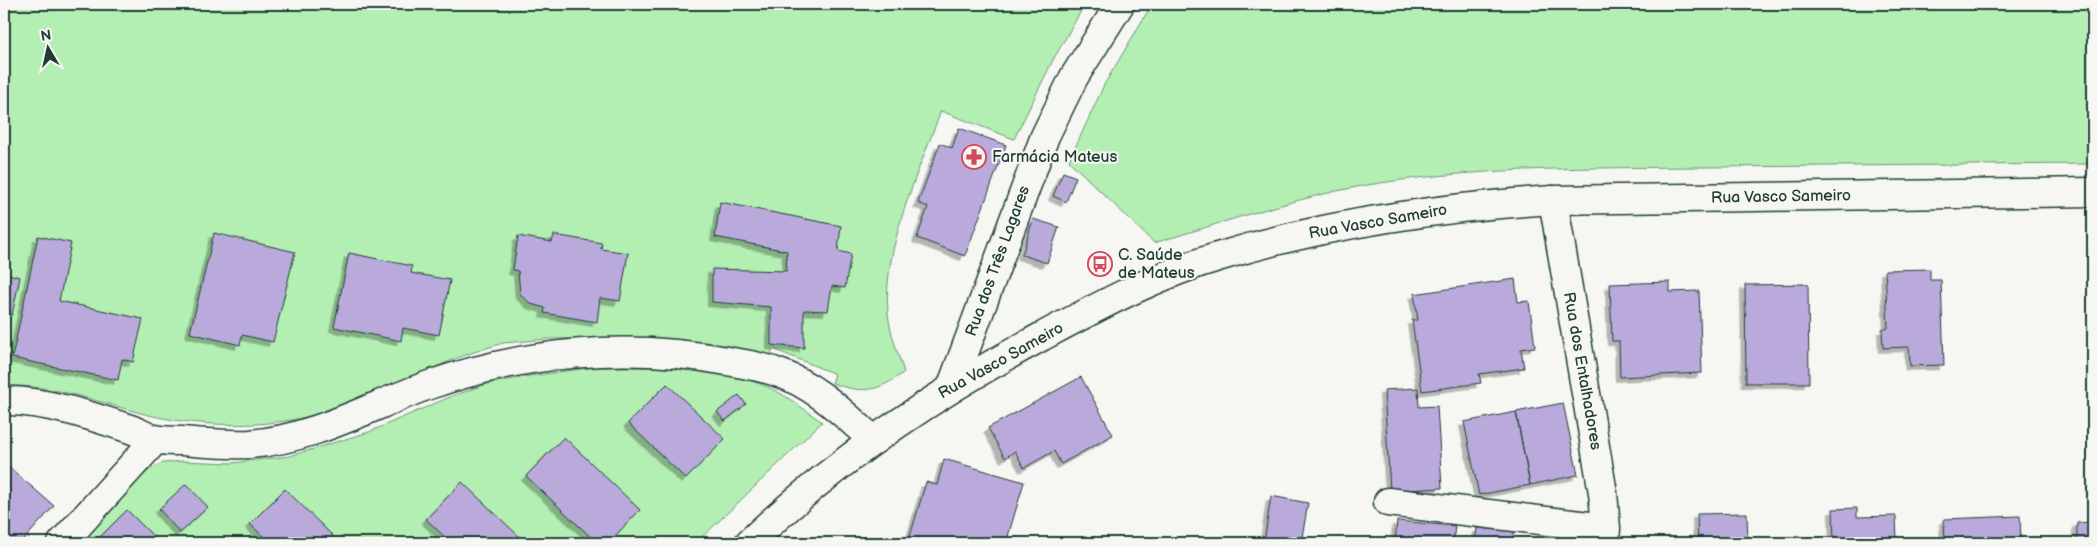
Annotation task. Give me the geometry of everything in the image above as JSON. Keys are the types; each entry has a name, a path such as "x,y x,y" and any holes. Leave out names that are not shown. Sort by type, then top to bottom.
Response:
{"street":[{"name":"Rua dos Três Lagares","path":"951,388 1045,136 1074,77 1120,4"},
{"name":"Rua Vasco Sameiro","path":"748,543 824,476 873,440 951,388 1006,356 1114,300 1188,267 1289,238 1386,218 1480,205 1553,200 2093,192"},
{"name":"Rua dos Entalhadores","path":"1553,200 1603,493 1605,536"},
{"path":"4,401 38,404 69,411 132,430 156,440 252,444 283,439 320,429 427,386 477,369 564,354 612,351 651,352 700,356 776,372 806,386 833,404 873,440"},
{"path":"62,543 156,440"},
{"path":"1388,502 1605,536"}],"green space":[{"path":"4,4 1085,4 1053,60 1014,139 941,111 913,184 896,237 888,288 888,313 892,335 904,372 886,384 862,390 843,387 832,383 835,374 773,349 768,362 705,344 660,338 548,339 503,343 477,351 338,408 318,414 284,421 233,425 182,421 137,412 49,389 27,386 4,386"},
{"path":"1152,4 2093,4 2093,164 1581,168 1460,174 1380,183 1322,194 1154,243 1069,161 1104,85"},
{"path":"595,367 684,369 707,371 750,380 770,388 822,422 696,543 77,543 135,480 154,467 164,463 181,461 232,463 290,456 369,432 452,396 487,384"}],"building":[{"path":"959,128 1006,145 965,256 917,238 928,207 918,203 940,143 952,148"},
{"path":"1063,172 1076,177 1066,202 1053,196"},
{"path":"720,202 841,226 838,251 851,254 845,288 832,286 828,311 804,310 804,348 771,345 771,307 712,302 712,269 786,271 787,251 715,237"},
{"path":"1033,219 1059,227 1047,263 1022,255"},
{"path":"214,233 295,252 273,342 242,335 240,345 190,333"},
{"path":"554,235 602,243 601,249 628,253 620,301 600,298 597,322 544,313 545,308 531,304 520,294 518,271 513,270 518,236 552,242"},
{"path":"38,236 71,243 59,301 143,319 133,362 122,359 118,380 12,358"},
{"path":"349,253 412,266 411,273 450,280 439,335 403,328 401,341 334,327"},
{"path":"1930,269 1930,280 1941,280 1944,365 1910,366 1909,347 1883,348 1882,329 1888,328 1885,270"},
{"path":"4,273 20,277 12,315 5,313 4,318"},
{"path":"1515,279 1518,302 1529,301 1535,347 1521,349 1524,368 1479,374 1481,383 1422,391 1412,320 1418,320 1414,294"},
{"path":"1670,282 1670,292 1699,291 1702,373 1620,377 1619,341 1612,341 1610,284"},
{"path":"1808,284 1809,383 1746,383 1745,285"},
{"path":"1081,377 1113,435 1061,464 1054,451 1024,468 1015,451 1005,458 988,428"},
{"path":"667,384 725,439 686,479 628,423"},
{"path":"1418,388 1419,407 1437,406 1442,488 1390,491 1384,390"},
{"path":"739,395 746,404 725,421 717,412"},
{"path":"1563,403 1578,475 1530,485 1516,412"},
{"path":"1516,412 1530,485 1479,495 1464,422"},
{"path":"564,437 640,510 608,543 597,543 526,476"},
{"path":"944,459 1024,482 1006,543 908,543 926,482 937,485"},
{"path":"10,468 54,506 21,543 4,543 4,475"},
{"path":"462,482 526,543 451,543 426,519"},
{"path":"186,484 208,507 180,533 159,509"},
{"path":"285,489 340,543 270,543 250,524"},
{"path":"1271,496 1308,503 1301,543 1264,543"},
{"path":"1857,508 1857,517 1896,516 1897,543 1834,543 1833,509"},
{"path":"127,510 160,543 94,543"},
{"path":"1747,513 1748,543 1698,543 1697,514"},
{"path":"2020,516 2021,543 1945,543 1944,519"},
{"path":"1397,521 1455,526 1453,543 1395,543"},
{"path":"2093,522 2093,543 2077,543 2077,523"},
{"path":"1477,528 1514,531 1513,543 1475,543"}],"place":[{"name":"Farmácia Mateus","path":"974,157"},
{"name":"C. Saúde de Mateus","path":"1100,264"}]}
